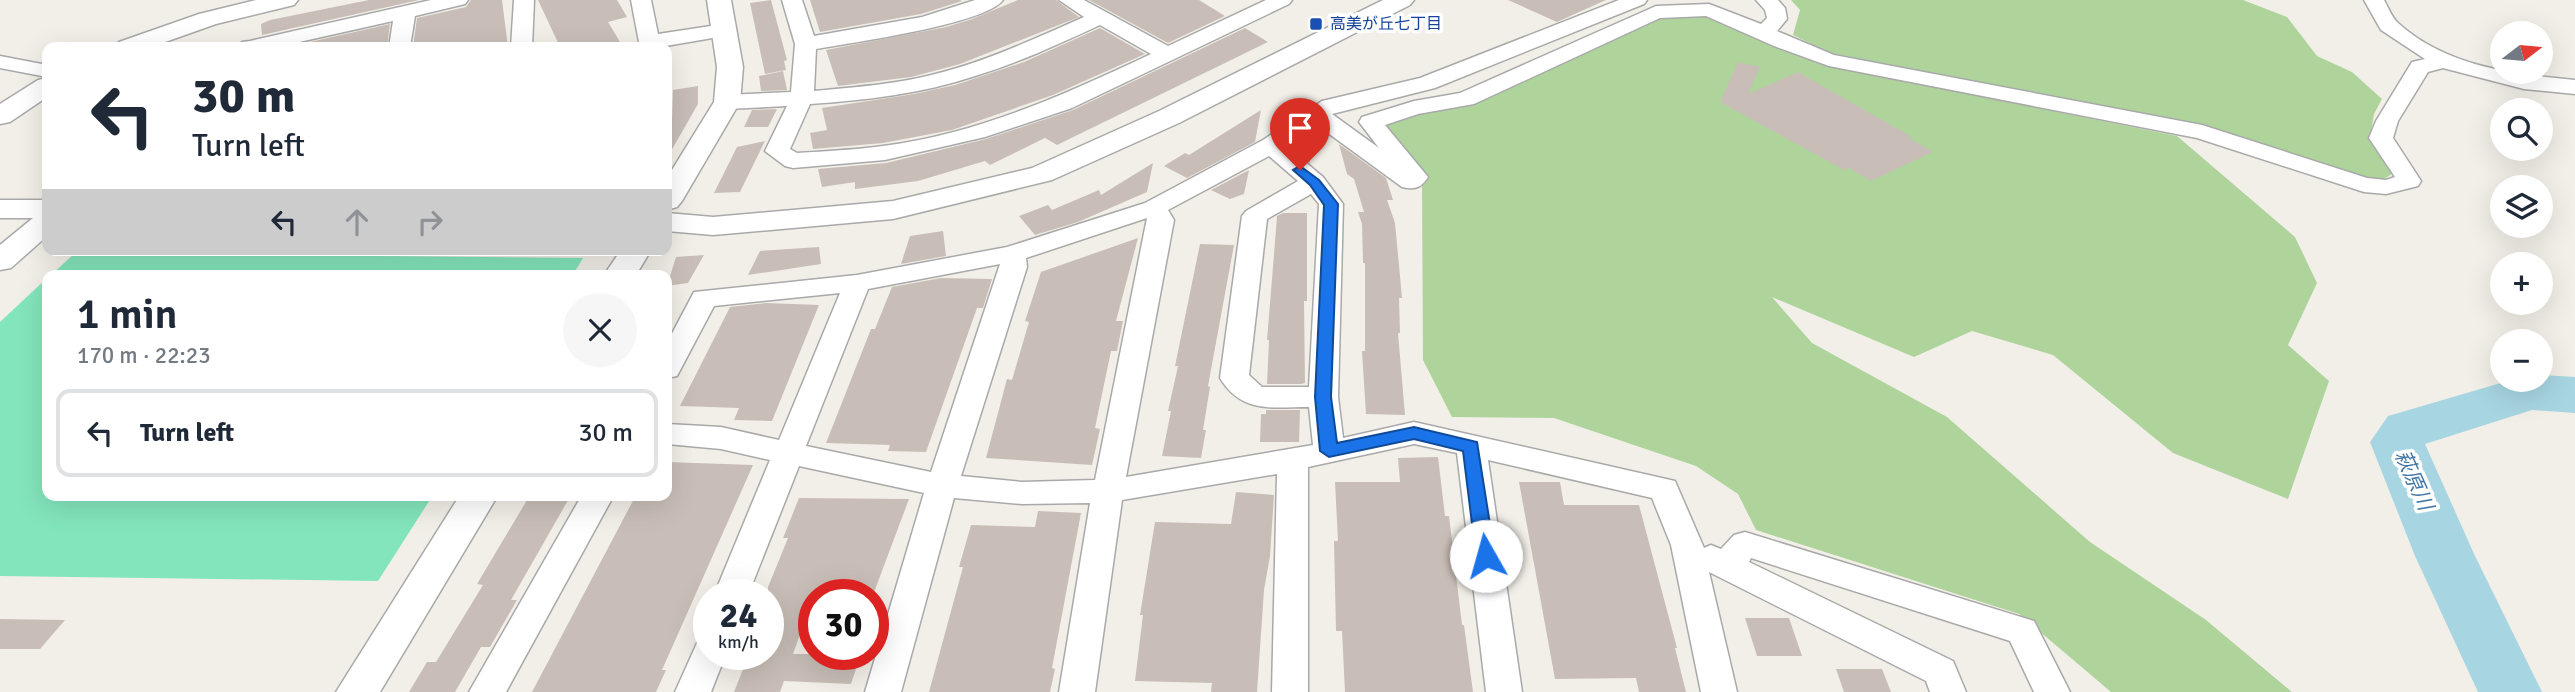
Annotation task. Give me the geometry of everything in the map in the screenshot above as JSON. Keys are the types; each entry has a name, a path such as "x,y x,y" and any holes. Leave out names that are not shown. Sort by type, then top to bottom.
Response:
{"street":[{"path":"142,42 208,19 286,0"},
{"path":"283,42 458,0"},
{"path":"522,42 524,0"},
{"path":"641,0 650,42"},
{"path":"672,193 727,102 730,67 719,0"},
{"path":"792,0 806,44 802,98 777,151 793,161 885,153 977,132 1064,103 1282,0"},
{"path":"806,44 911,25 971,10 993,0"},
{"path":"1069,0 1166,53"},
{"path":"1227,0 1255,13"},
{"path":"672,222 713,226 893,210 1042,174 1169,117 1402,0"},
{"path":"672,359 704,298 857,283 1012,254 1154,208 1270,145 1330,106 1427,83 1637,0"},
{"path":"1765,33 1777,19 1775,8 1766,0"},
{"path":"2374,0 2388,26 2443,62 2524,82 2575,87"},
{"path":"1317,114 1410,182 1416,177 1370,122 1414,108 1466,99 1656,12 1709,10 1829,60 2202,131 2334,177 2364,185 2386,187 2409,181 2381,138 2387,121 2420,67 2443,62"},
{"path":"401,42 405,12"},
{"path":"727,102 874,92 946,78 1018,53 1101,17"},
{"path":"661,42 724,30"},
{"path":"0,62 42,70"},
{"path":"0,116 42,89"},
{"path":"1270,145 1314,183 1331,204 1323,397 1329,451"},
{"path":"1314,183 1255,216 1234,379 1255,397 1323,397"},
{"path":"1077,692 1108,491 1161,220 1154,208"},
{"path":"0,209 42,209"},
{"path":"0,261 42,225"},
{"path":"883,692 942,486 1014,267 1012,254"},
{"path":"738,579 857,283"},
{"path":"672,434 721,438 942,486 1022,493 1108,491 1293,460 1414,433 1664,489 1687,545 1719,692"},
{"path":"1471,446 1504,692"},
{"path":"1290,692 1293,460"},
{"path":"357,692 476,501"},
{"path":"486,692 595,501"},
{"path":"1726,565 1745,544 2022,631 2052,692"},
{"path":"1687,545 1940,671 1948,692"},
{"path":"693,692 702,670"}],"green space":[{"path":"1791,0 2243,0 2287,17 2317,56 2352,72 2382,99 2374,114 2370,137 2395,172 2384,179 2359,180 2204,127 1830,53 1793,35 1800,10"},
{"path":"1655,12 1724,14 1816,63 2177,136 2295,237 2317,283 2288,345 2329,381 2288,499 2173,453 2053,355 1972,331 1914,357 1772,297 1812,343 1947,417 2090,542 2206,620 2292,692 2111,692 2019,614 1756,530 1738,494 1696,466 1554,418 1452,417 1423,360 1422,183 1381,119 1464,97"},
{"path":"72,256 583,258 576,270 56,270"},
{"path":"42,283 42,501 429,501 378,581 0,576 0,322"}],"building":[{"path":"369,0 419,0 262,35 261,24 270,20"},
{"path":"471,0 502,0 507,42 414,42 417,18 466,7"},
{"path":"538,0 617,0 627,17 608,22 620,42 558,42"},
{"path":"771,0 787,60 784,61 786,70 765,74 750,3"},
{"path":"810,0 962,1 921,14 820,32"},
{"path":"1018,0 1056,0 1079,17 960,64 911,77 838,86 826,50 946,27"},
{"path":"1089,0 1199,0 1225,16 1168,43"},
{"path":"1508,0 1606,0 1557,22"},
{"path":"390,24 388,42 310,42"},
{"path":"1100,28 1145,54 1053,95 952,130 883,143 813,149 810,133 827,130 822,108 955,85 1024,62"},
{"path":"1245,28 1268,42 1057,145 1045,138 990,165 985,161 918,181 855,189 855,182 822,187 818,169 886,163 986,139 1073,110"},
{"path":"1738,62 1760,67 1748,94 1798,72 1912,137 1909,138 1933,152 1871,181 1849,168 1844,170 1720,102"},
{"path":"783,71 787,90 761,91 759,76"},
{"path":"698,86 698,104 672,149 672,120 673,90"},
{"path":"777,109 768,127 744,127 752,110"},
{"path":"1261,110 1255,142 1187,178 1164,166 1185,153 1189,155"},
{"path":"1310,133 1310,163 1290,146"},
{"path":"765,141 740,192 714,193 737,147"},
{"path":"1339,144 1386,178 1393,200 1387,200 1395,223 1402,298 1399,298 1398,333 1405,415 1366,414 1362,351 1365,351 1365,263 1362,224 1358,212 1364,212 1354,179 1347,174"},
{"path":"1153,163 1147,192 1078,222 1035,235 1019,216 1048,205 1052,210 1099,190 1101,195"},
{"path":"1249,170 1244,194 1230,199 1211,190"},
{"path":"1283,213 1307,213 1305,383 1301,384 1267,384 1267,340 1277,216"},
{"path":"943,231 946,256 901,264 910,236"},
{"path":"1138,238 1116,321 1123,321 1117,351 1111,351 1095,428 1100,429 1092,465 986,458 1007,379 1012,380 1029,322 1025,321 1041,272"},
{"path":"1200,244 1234,245 1208,386 1210,387 1203,430 1206,430 1201,458 1162,456 1178,366 1175,366"},
{"path":"819,247 821,264 748,275 760,251"},
{"path":"704,255 688,283 672,285 672,270 676,257"},
{"path":"941,278 992,279 983,308 977,308 926,452 888,451 890,445 826,443 871,329 875,329 892,287"},
{"path":"766,303 819,305 772,421 734,420 739,408 680,406 730,307"},
{"path":"1266,410 1300,410 1299,442 1260,442 1261,414 1266,414"},
{"path":"1438,457 1445,516 1449,516 1473,692 1345,692 1342,631 1336,631 1334,541 1338,541 1335,482 1400,482 1398,458"},
{"path":"672,462 753,465 702,579 693,579 693,600 662,670 666,670 656,692 532,692 633,501 672,501"},
{"path":"1519,482 1560,482 1564,505 1639,505 1686,692 1639,692 1636,678 1555,679"},
{"path":"1236,492 1274,495 1257,692 1211,692 1212,683 1135,681 1143,615 1140,615 1155,522 1231,524"},
{"path":"799,498 909,499 879,579 798,579 798,640 793,654 798,654 798,670 856,670 851,684 784,681 780,692 734,692 743,670 784,670 784,579 771,579 788,538 783,538"},
{"path":"526,501 568,501 511,600 517,600 490,647 481,647 455,692 409,692 427,662 436,662 483,585 477,584"},
{"path":"1038,511 1081,513 1052,668 1055,669 1050,692 929,692 963,567 959,567 971,525 1035,527"},
{"path":"1745,618 1789,618 1802,656 1757,656"},
{"path":"0,619 65,620 40,649 0,649"},
{"path":"1836,669 1882,669 1891,692 1844,692"}],"waterway":[{"name":"萩原川","path":"2510,692 2445,556 2397,442 2407,429 2531,392 2575,395"}],"place":[{"name":"高美が丘七丁目","path":"1316,24"}],"route":[{"path":"1300,170 1331,204 1323,397 1329,451 1414,433 1471,446 1486,556"}]}
